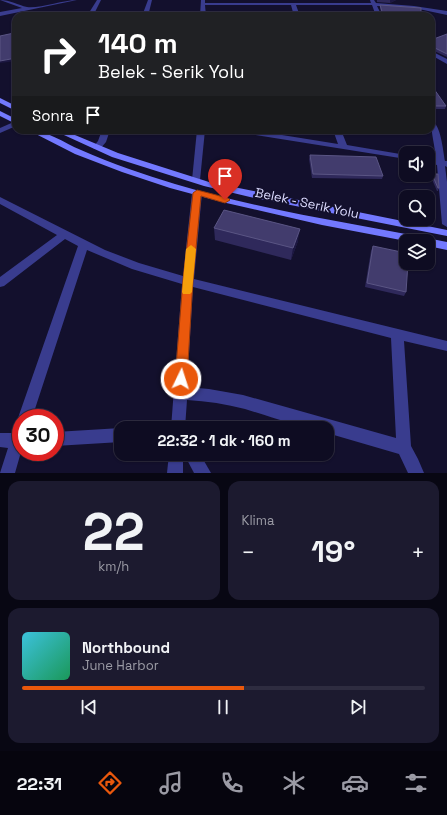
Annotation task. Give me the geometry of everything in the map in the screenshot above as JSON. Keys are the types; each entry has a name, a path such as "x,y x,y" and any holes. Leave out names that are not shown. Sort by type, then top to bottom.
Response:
{"main road":[{"path":"0,100 12,107"},
{"path":"0,113 12,120"},
{"name":"Belek - Serik Yolu","path":"41,134 99,161 157,182 240,204 399,236"},
{"name":"Belek - Serik Yolu","path":"66,134 115,155 196,180 250,194 447,233"},
{"path":"435,243 447,246"}],"street":[{"path":"2,0 28,8"},
{"path":"0,14 75,0"},
{"path":"92,12 99,0"},
{"path":"146,12 150,0"},
{"path":"204,12 203,2 293,4 373,2 447,13"},
{"path":"373,2 377,12"},
{"path":"293,4 296,12"},
{"path":"435,55 447,62"},
{"path":"0,131 12,124"},
{"path":"435,131 444,163 447,224"},
{"path":"97,147 102,142 105,134"},
{"path":"196,180 201,134"},
{"path":"261,134 399,156"},
{"path":"339,134 344,148"},
{"path":"178,421 188,280 197,193"},
{"path":"0,200 64,235 135,265 205,286 447,346"},
{"path":"0,283 64,235"},
{"path":"28,409 84,244"},
{"path":"397,333 404,448 416,473"},
{"path":"180,393 243,402 404,448"},
{"path":"64,439 114,436"},
{"path":"0,440 12,438"},
{"path":"7,473 12,459"},
{"path":"175,473 176,461"},
{"path":"195,461 203,473"}],"building":[{"path":"380,5 421,8 421,12 382,12"},
{"path":"12,33 12,59 0,61 0,36"},
{"path":"447,34 447,54 435,48 435,38"},
{"path":"435,90 446,106 435,106"},
{"path":"310,155 376,157 383,176 313,174"},
{"path":"435,174 438,174 438,188 435,181"},
{"path":"224,210 300,229 293,248 214,228"},
{"path":"373,246 399,252 399,270 408,270 406,292 367,283"}],"slow traffic":[{"path":"187,292 191,249"}],"route":[{"path":"181,379 188,280 197,193 225,200"}]}
